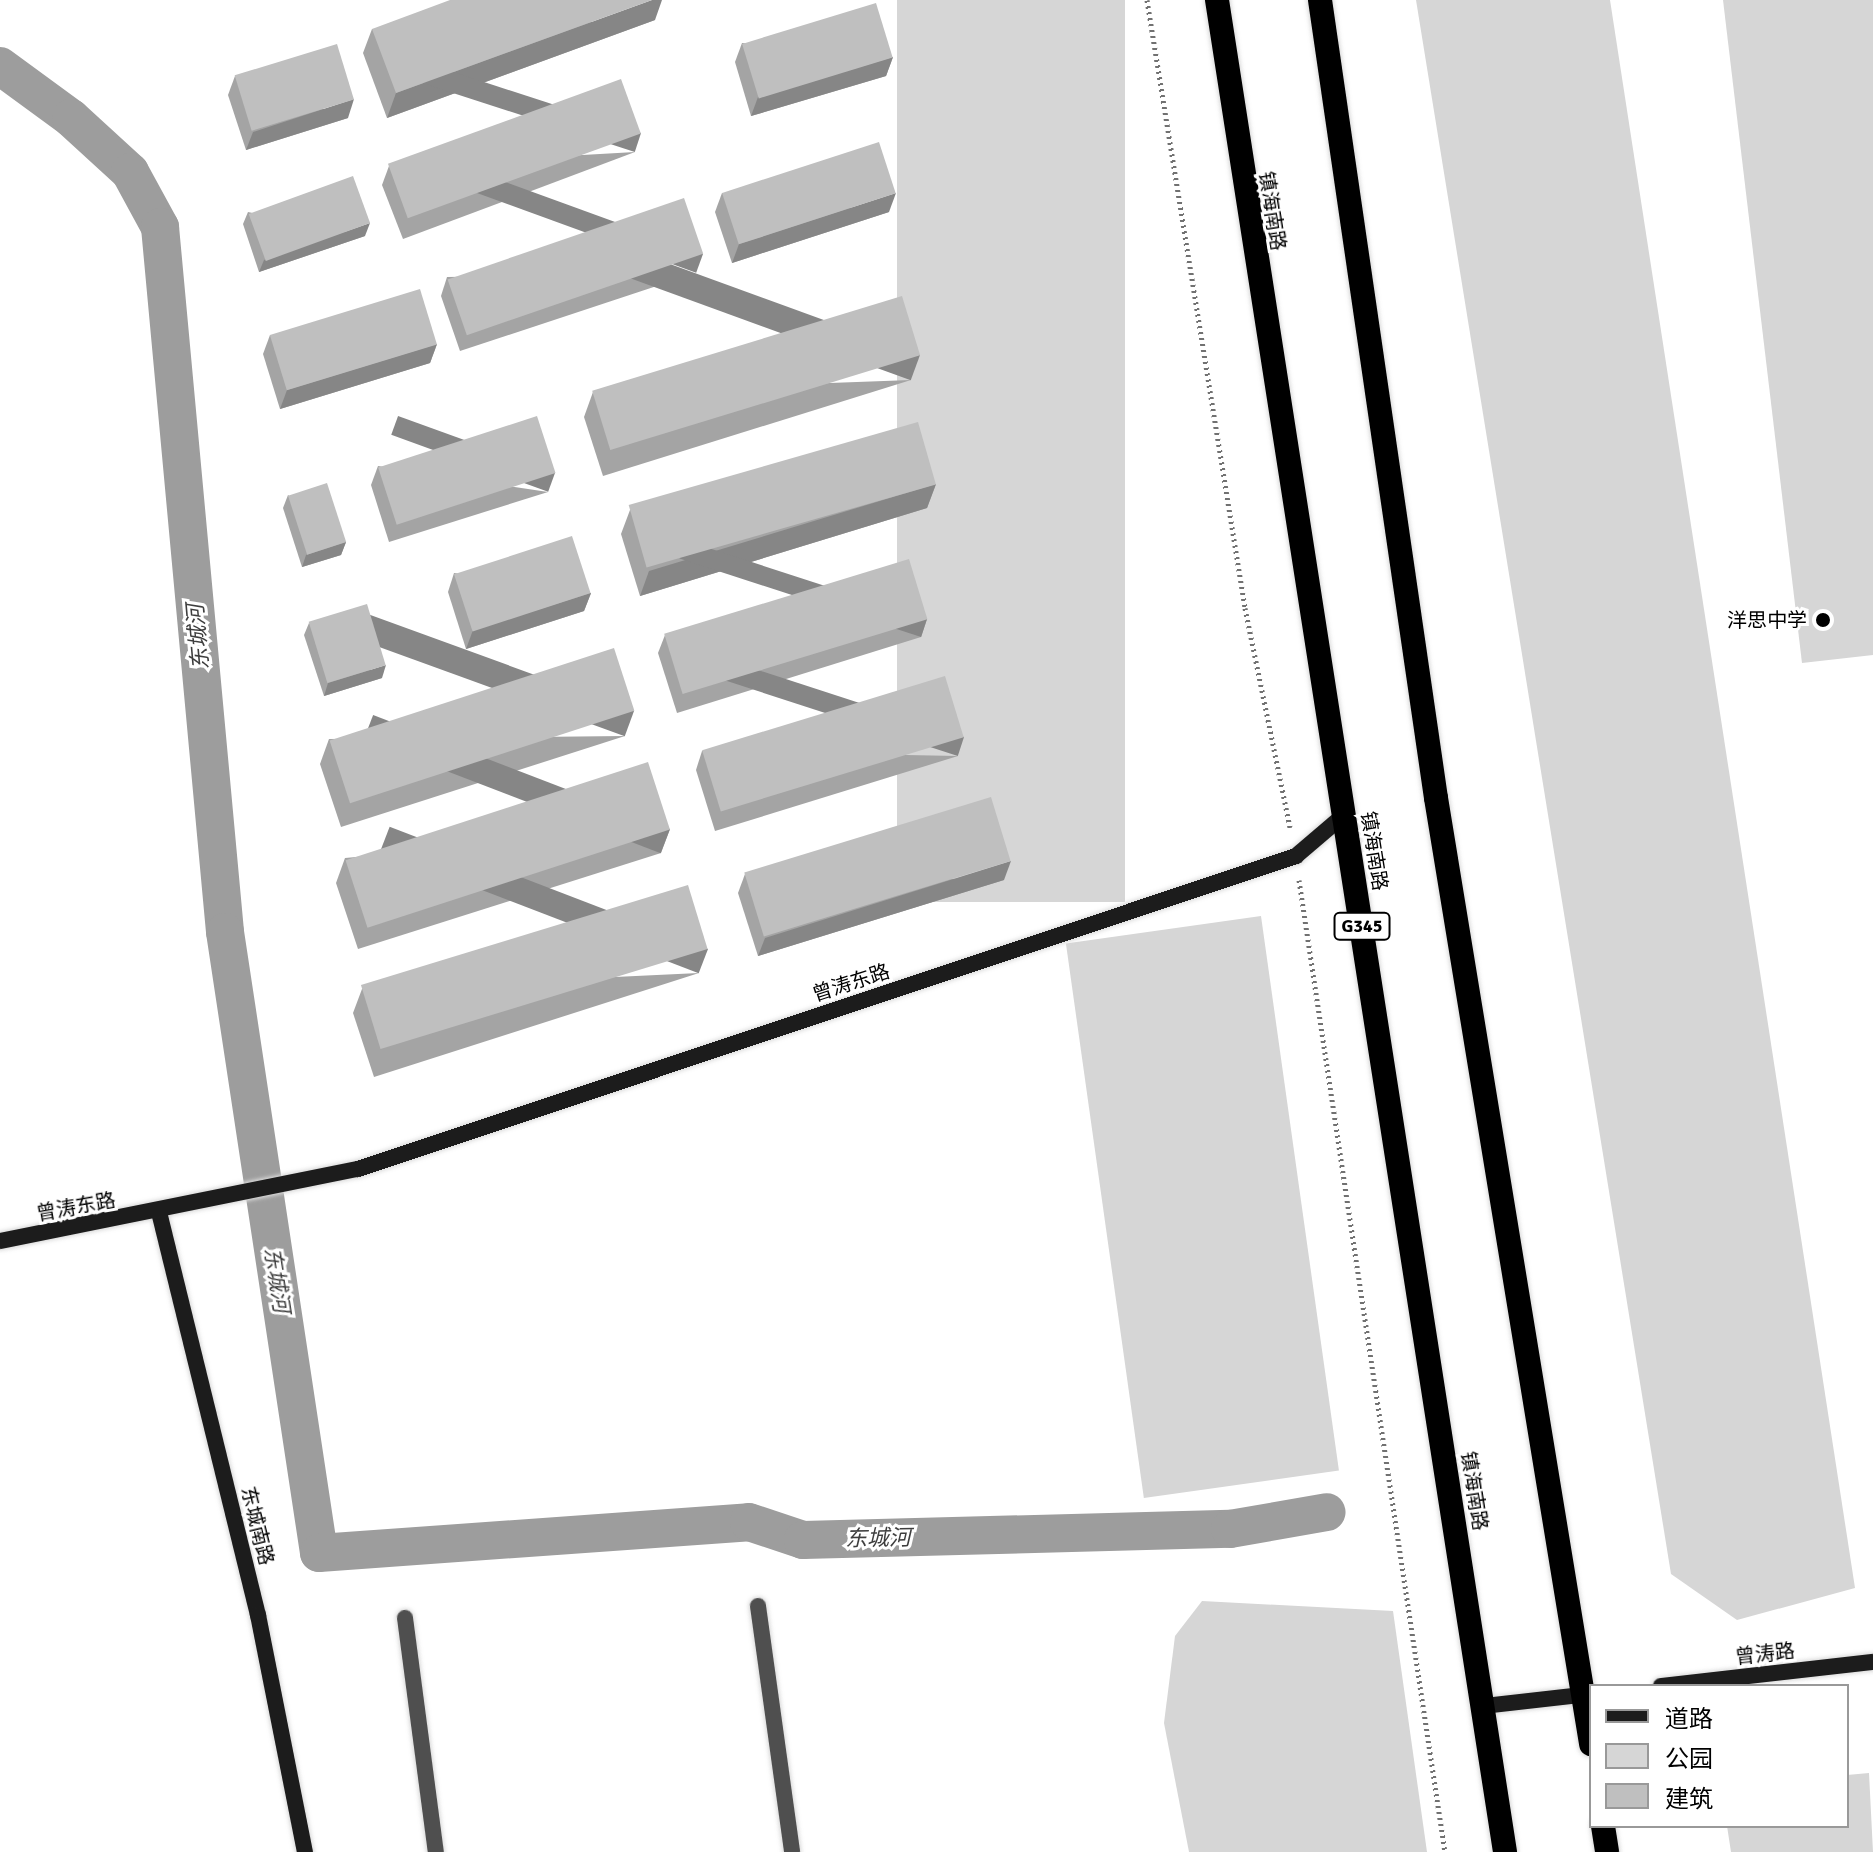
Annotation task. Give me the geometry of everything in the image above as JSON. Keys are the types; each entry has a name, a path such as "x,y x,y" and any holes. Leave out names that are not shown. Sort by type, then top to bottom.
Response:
{"highway":[{"name":"镇海南路","path":"1217,0 1505,1852"},
{"path":"1320,0 1436,798 1589,1719"},
{"path":"1603,1828 1607,1852"}],"street":[{"name":"曾涛东路","path":"0,1241 159,1212 358,1169 1296,856 1344,815"},
{"name":"东城南路","path":"159,1212 258,1615 305,1852"},
{"path":"758,1606 792,1852"},
{"path":"405,1618 436,1852"},
{"name":"曾涛路","path":"1679,1684 1873,1662"},
{"path":"1484,1706 1587,1694"}],"path":[{"path":"1147,0 1245,608 1296,856 1445,1852"}],"green space":[{"path":"897,0 1125,0 1125,902 897,902"},
{"path":"1416,0 1610,0 1855,1588 1737,1620 1671,1574"},
{"path":"1723,0 1873,0 1873,655 1802,663"},
{"path":"1261,916 1339,1471 1144,1498 1066,943"},
{"path":"1202,1601 1393,1611 1427,1852 1189,1852 1164,1723 1175,1636"},
{"path":"1869,1773 1873,1852 1731,1852 1727,1828 1849,1828 1849,1775"}],"building":[{"path":"450,0 652,0 396,93 372,29"},
{"path":"876,3 893,58 759,98 742,44"},
{"path":"337,44 354,99 252,131 235,75"},
{"path":"621,79 641,134 408,218 388,164"},
{"path":"879,142 896,193 739,244 722,193"},
{"path":"353,176 370,223 266,261 249,214"},
{"path":"684,198 703,254 467,335 448,279"},
{"path":"420,289 437,344 287,390 270,335"},
{"path":"902,296 920,355 610,450 592,391"},
{"path":"537,416 556,473 397,525 378,468"},
{"path":"918,422 936,484 647,567 629,505"},
{"path":"327,483 346,542 307,555 288,496"},
{"path":"572,536 591,593 473,631 454,574"},
{"path":"909,559 927,619 683,694 664,634"},
{"path":"367,604 386,665 327,683 309,622"},
{"path":"614,648 634,711 350,803 330,740"},
{"path":"945,676 964,737 721,811 702,750"},
{"path":"648,762 670,830 368,928 346,860"},
{"path":"991,797 1011,861 764,937 744,872"},
{"path":"688,885 708,949 381,1049 361,985"}],"waterway":[{"name":"东城河","path":"0,66 71,118 130,172 160,227 225,932 319,1553 749,1522 803,1540 1230,1529 1327,1512"}],"place":[{"name":"洋思中学","path":"1823,620"}]}
